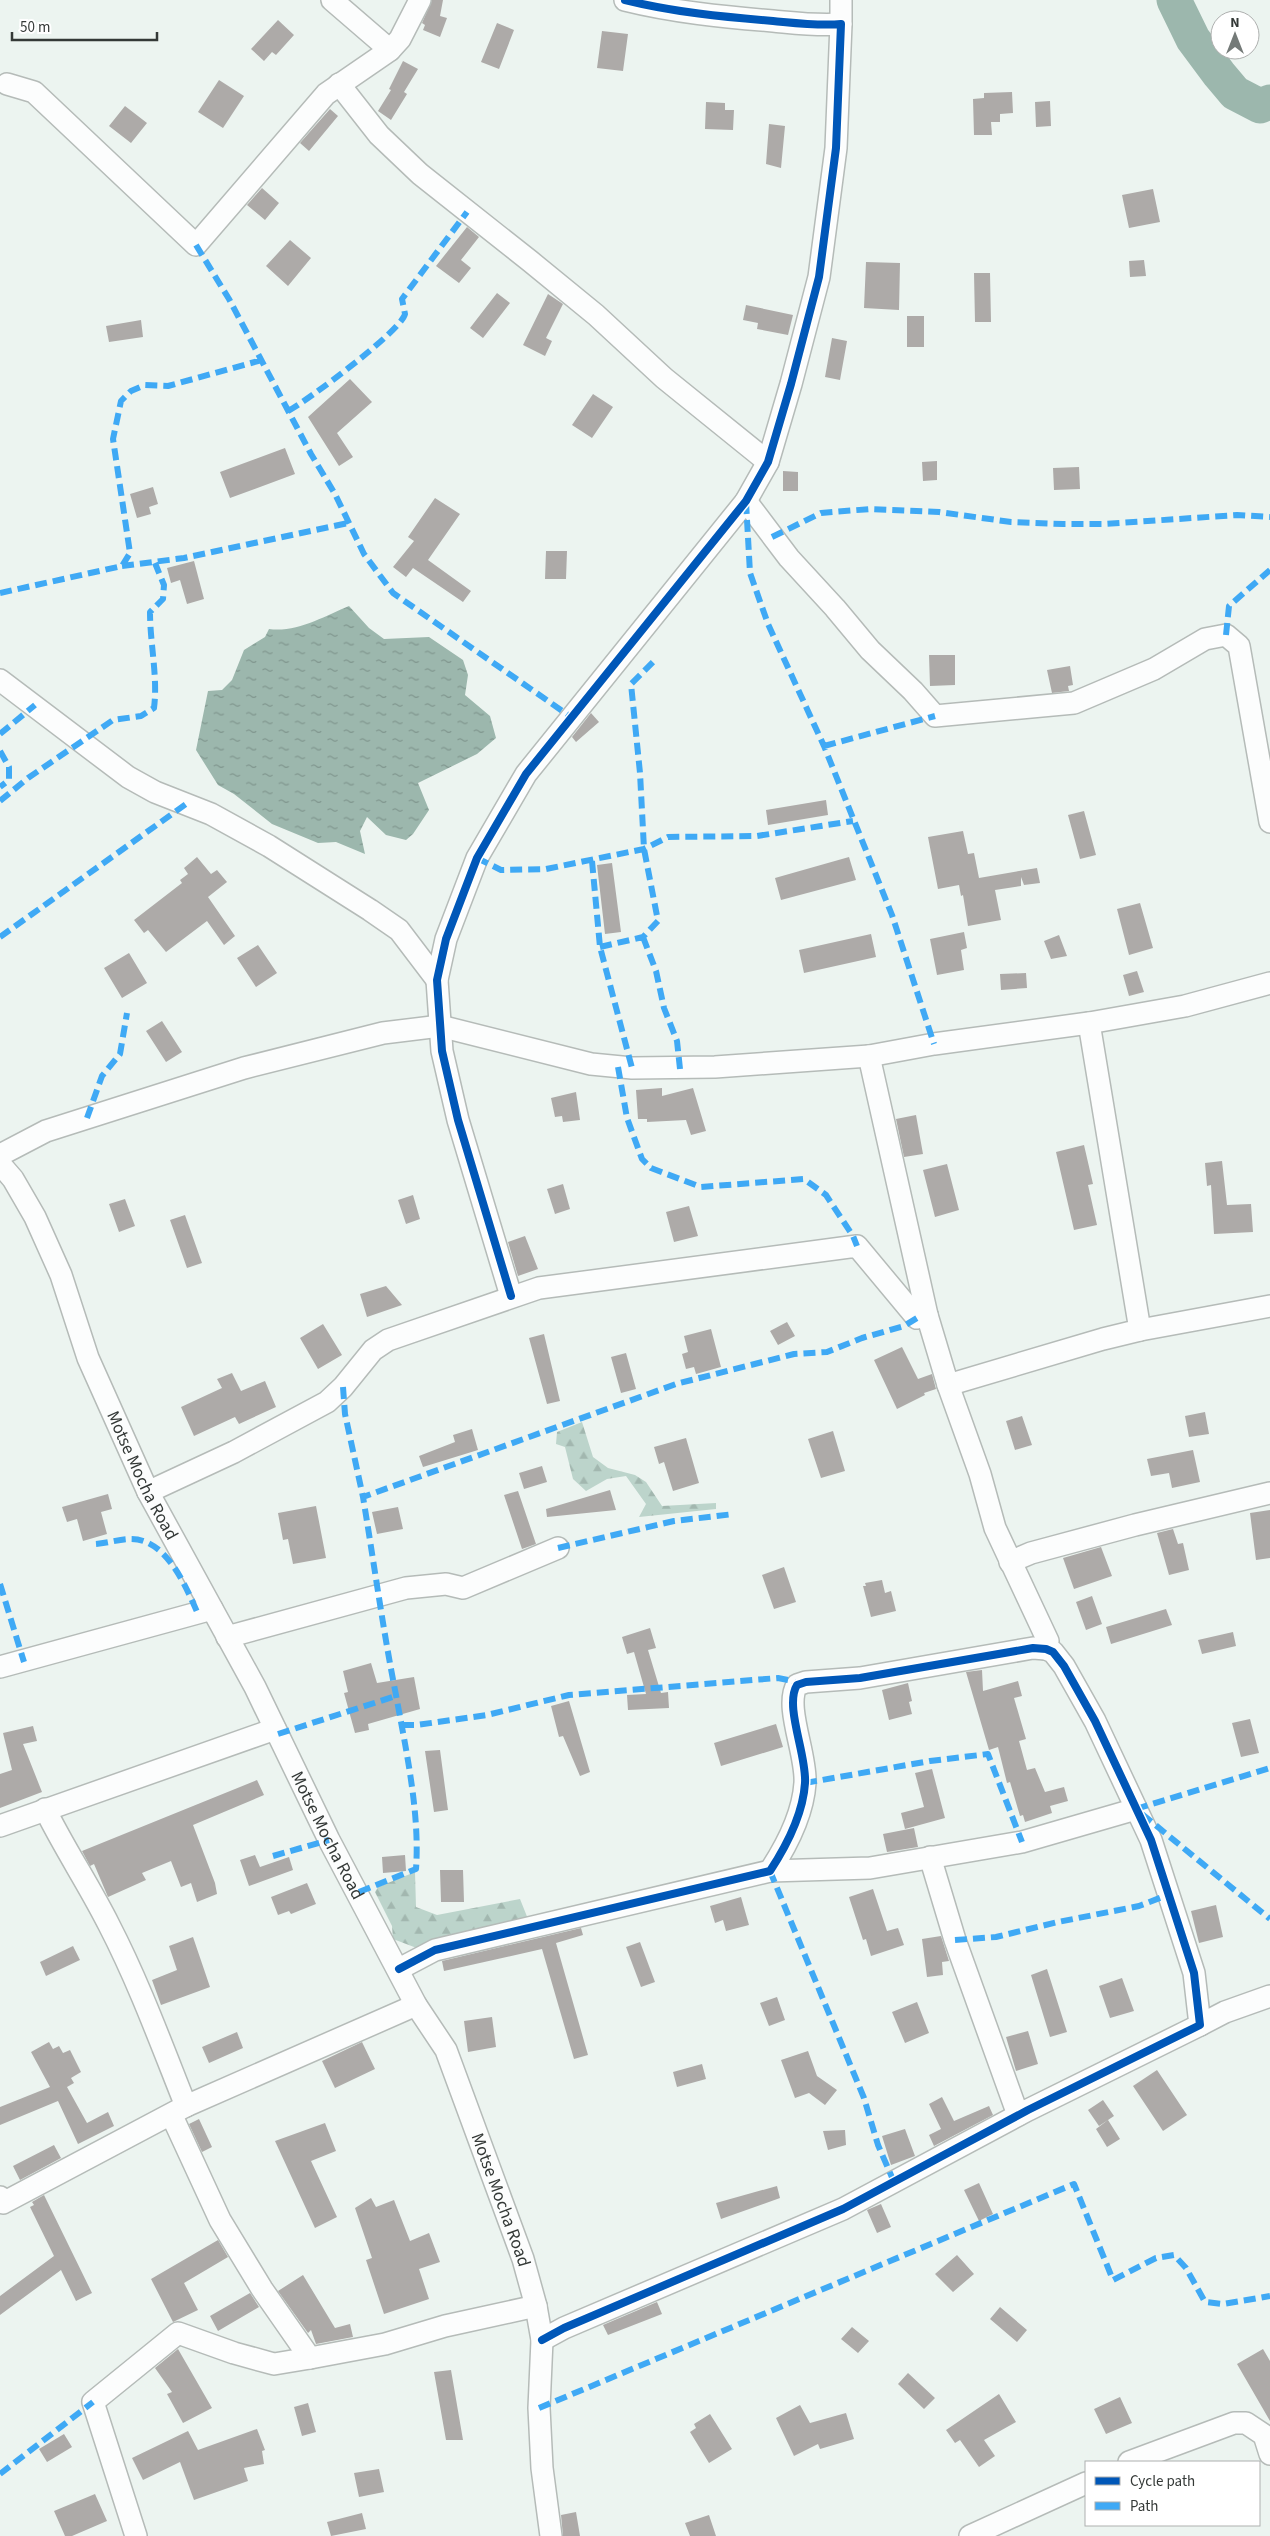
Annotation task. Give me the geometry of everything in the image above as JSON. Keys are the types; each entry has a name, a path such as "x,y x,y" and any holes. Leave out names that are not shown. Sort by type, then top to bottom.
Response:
{"street":[{"path":"332,0 390,50"},
{"path":"2,86 34,92 196,245 326,94 390,50 400,39 420,0"},
{"path":"625,0 648,6 745,19 827,25 841,24"},
{"path":"512,1296 458,1120 442,1051 437,980 446,939 477,858 526,774 746,501 768,462 819,277 836,148 841,24 840,0"},
{"path":"339,84 379,136 420,174 552,279 664,378 768,462"},
{"path":"746,501 789,558 870,650 913,691 935,716 1074,703 1154,669 1205,639 1226,635 1239,646 1270,822"},
{"path":"0,680 128,777 155,792 211,814 269,846 370,910 399,930 437,980"},
{"path":"0,1154 46,1131 244,1068 383,1033 440,1026 476,1033 561,1058 625,1068 715,1067 869,1056 934,1044 1089,1023 1185,1006 1270,983"},
{"path":"1089,1023 1140,1330"},
{"path":"869,1056 927,1315 948,1385 980,1474 994,1528 1048,1641 1046,1649"},
{"name":"Motse Mocha Road","path":"0,1164 13,1179 35,1217 61,1275 88,1358 148,1492 227,1637 275,1729 329,1840 416,2005 446,2050 523,2259 536,2306 542,2340 540,2433 542,2468 551,2536"},
{"path":"148,1492 234,1452 327,1402 343,1387 373,1350 388,1340 539,1288 857,1246 917,1318 927,1315"},
{"path":"948,1385 1103,1339 1140,1330 1270,1306"},
{"path":"1010,1562 1031,1553 1126,1528 1270,1494"},
{"path":"227,1637 406,1588 446,1584 463,1588 558,1548"},
{"path":"0,1667 212,1609"},
{"path":"770,1871 791,1836 805,1783 801,1742 794,1718 792,1699 797,1685 806,1682 860,1678 1013,1650 1046,1649 1053,1652 1072,1679 1095,1720 1151,1840 1194,1973 1200,2025"},
{"path":"0,1826 45,1808 275,1729"},
{"path":"45,1808 56,1833 70,1852 110,1925 220,2220 262,2289 310,2358"},
{"path":"399,1970 435,1950 770,1871 870,1868 1022,1842 1136,1809"},
{"path":"930,1857 955,1940 1018,2115"},
{"path":"542,2340 564,2328 843,2209 1018,2115 1225,2012 1270,1996"},
{"path":"1,2201 179,2111 416,2005"},
{"path":"136,2536 93,2402 178,2333 234,2354 274,2364 385,2344 445,2326 536,2306"},
{"path":"1133,2461 1234,2423 1246,2423 1257,2428 1264,2435 1270,2454"},
{"path":"970,2536 1085,2483"}],"green space":[{"path":"582,1422 593,1457 608,1468 635,1475 646,1482 662,1506 716,1503 716,1509 639,1517 646,1504 626,1476 607,1479 586,1491 573,1479 565,1447 556,1444 557,1432"},
{"path":"415,1872 416,1907 437,1915 520,1899 528,1919 422,1950 393,1939 392,1926 375,1892 378,1887"}],"water":[{"path":"349,606 369,628 384,639 429,637 463,660 468,675 465,695 490,716 496,738 477,754 418,783 429,810 413,834 406,840 386,835 367,817 360,831 365,854 336,842 318,843 272,824 234,794 218,785 196,750 208,691 222,690 232,680 244,650 265,637 269,629 279,630 300,626"}],"building":[{"path":"432,0 443,0 440,16 447,18 440,37 423,30 425,25 422,23"},
{"path":"278,20 294,35 276,55 272,52 264,61 251,49"},
{"path":"497,23 514,30 499,69 481,62"},
{"path":"602,31 628,34 623,71 597,68"},
{"path":"403,61 418,69 404,92 407,94 391,120 378,111 391,90 389,89"},
{"path":"219,80 244,96 223,128 198,112"},
{"path":"1012,92 1013,113 1000,114 1000,122 991,122 992,135 974,135 973,99 984,98 984,93"},
{"path":"1050,101 1051,126 1036,127 1035,102"},
{"path":"706,102 725,103 725,110 734,110 733,130 705,129"},
{"path":"125,106 147,123 131,143 109,126"},
{"path":"330,109 338,116 309,151 300,143"},
{"path":"769,124 785,126 781,168 766,164"},
{"path":"262,188 279,203 265,220 247,205"},
{"path":"1153,189 1160,222 1129,228 1122,195"},
{"path":"467,227 479,237 461,260 471,268 459,283 436,266"},
{"path":"290,240 311,258 288,286 266,266"},
{"path":"1144,260 1146,276 1130,277 1129,261"},
{"path":"866,262 900,263 899,310 864,308"},
{"path":"974,273 990,273 991,322 975,322"},
{"path":"497,293 510,303 483,338 470,328"},
{"path":"548,294 563,304 546,338 552,341 545,356 523,345"},
{"path":"746,305 793,315 788,335 757,329 758,323 743,320"},
{"path":"907,316 924,316 924,347 907,347"},
{"path":"141,320 143,337 109,342 106,326"},
{"path":"832,338 847,341 840,380 825,377"},
{"path":"350,379 372,402 337,433 353,457 339,466 308,417"},
{"path":"593,394 613,407 592,438 572,425"},
{"path":"285,448 295,474 230,498 220,472"},
{"path":"937,461 937,480 923,481 922,462"},
{"path":"1079,467 1080,489 1054,490 1053,468"},
{"path":"783,471 798,472 798,491 783,491"},
{"path":"153,487 158,504 149,507 151,514 137,518 130,494"},
{"path":"435,498 460,514 428,560 471,591 463,602 413,568 406,577 393,567 414,541 408,537"},
{"path":"546,551 567,551 566,579 545,579"},
{"path":"194,561 204,599 187,604 180,580 171,583 167,568"},
{"path":"929,655 955,655 955,685 930,686"},
{"path":"1070,666 1073,685 1068,686 1069,691 1052,693 1047,670"},
{"path":"591,713 599,722 576,742 572,737"},
{"path":"826,800 828,815 768,825 766,810"},
{"path":"1084,811 1096,855 1080,859 1068,815"},
{"path":"963,831 968,854 974,853 979,878 1037,868 1040,883 1024,885 1021,877 1021,886 995,890 1001,920 968,926 963,895 961,896 959,885 938,889 928,837"},
{"path":"197,857 211,874 217,870 227,882 208,897 235,936 224,945 207,921 166,952 148,930 144,933 134,920 182,883 180,880 188,874 184,868"},
{"path":"849,857 856,880 781,900 775,878"},
{"path":"612,863 621,932 605,934 597,865"},
{"path":"1140,903 1153,948 1129,955 1117,909"},
{"path":"964,932 967,948 961,950 964,970 937,975 930,939"},
{"path":"871,934 876,957 804,973 799,950"},
{"path":"1059,935 1067,956 1051,959 1044,941"},
{"path":"258,945 277,973 256,987 237,958"},
{"path":"129,953 147,983 122,998 104,968"},
{"path":"1137,971 1144,992 1129,996 1123,975"},
{"path":"1026,973 1027,988 1001,990 1000,974"},
{"path":"162,1021 182,1052 166,1062 146,1031"},
{"path":"662,1088 662,1096 693,1088 706,1131 691,1135 686,1120 647,1122 647,1119 638,1119 636,1090"},
{"path":"576,1092 580,1120 563,1122 562,1116 555,1117 551,1098"},
{"path":"916,1115 923,1154 904,1157 896,1119"},
{"path":"1084,1145 1093,1184 1088,1185 1097,1225 1074,1230 1056,1152"},
{"path":"1222,1161 1227,1205 1251,1204 1253,1232 1214,1234 1211,1185 1207,1186 1205,1163"},
{"path":"947,1164 959,1210 935,1217 923,1170"},
{"path":"563,1184 570,1209 555,1214 547,1189"},
{"path":"413,1195 420,1219 406,1224 398,1200"},
{"path":"125,1199 135,1226 119,1232 109,1204"},
{"path":"689,1206 698,1236 674,1242 666,1212"},
{"path":"185,1215 202,1263 187,1268 170,1220"},
{"path":"525,1236 538,1269 518,1276 508,1242"},
{"path":"386,1286 402,1305 367,1317 360,1294"},
{"path":"787,1322 795,1336 778,1345 770,1331"},
{"path":"323,1324 342,1355 318,1369 300,1338"},
{"path":"711,1329 721,1367 696,1374 694,1367 686,1369 682,1354 688,1352 684,1336"},
{"path":"544,1334 560,1401 547,1404 529,1338"},
{"path":"902,1347 918,1379 932,1374 936,1389 924,1393 925,1395 897,1409 874,1360"},
{"path":"626,1353 636,1389 621,1393 611,1357"},
{"path":"232,1373 241,1391 265,1381 276,1407 239,1424 235,1417 194,1436 181,1407 222,1388 217,1379"},
{"path":"1205,1412 1209,1434 1189,1437 1185,1416"},
{"path":"1022,1416 1032,1445 1015,1450 1006,1421"},
{"path":"472,1429 478,1450 423,1467 419,1456 455,1442 453,1435"},
{"path":"833,1431 845,1471 821,1478 808,1439"},
{"path":"686,1438 699,1483 673,1491 664,1462 659,1464 654,1447"},
{"path":"1193,1450 1200,1482 1172,1488 1169,1473 1151,1476 1147,1459"},
{"path":"542,1466 547,1482 524,1489 519,1473"},
{"path":"610,1490 616,1510 547,1517 546,1509"},
{"path":"518,1491 536,1544 522,1549 504,1495"},
{"path":"108,1494 112,1509 101,1512 107,1534 83,1541 77,1519 67,1522 62,1507"},
{"path":"316,1506 326,1558 293,1564 288,1539 283,1540 278,1513"},
{"path":"398,1507 403,1529 377,1534 372,1512"},
{"path":"1270,1510 1270,1558 1256,1560 1250,1513"},
{"path":"1173,1529 1178,1544 1183,1543 1189,1570 1169,1575 1157,1533"},
{"path":"1101,1547 1112,1576 1074,1589 1063,1558"},
{"path":"784,1567 796,1602 774,1609 762,1575"},
{"path":"882,1580 885,1593 891,1591 896,1611 871,1617 863,1586 866,1586 865,1583"},
{"path":"1092,1596 1102,1624 1086,1630 1076,1602"},
{"path":"1166,1609 1172,1625 1111,1644 1106,1627"},
{"path":"650,1628 656,1648 648,1650 661,1693 668,1692 669,1708 628,1710 627,1695 646,1694 634,1652 627,1654 622,1637"},
{"path":"1233,1632 1236,1646 1202,1654 1198,1640"},
{"path":"371,1663 377,1683 414,1677 420,1709 368,1724 369,1730 355,1733 344,1693 348,1692 343,1671"},
{"path":"982,1670 983,1691 1018,1681 1022,1696 1014,1698 1026,1739 1019,1741 1027,1770 1035,1768 1045,1792 1064,1787 1068,1801 1050,1806 1052,1813 1025,1822 1023,1815 1020,1816 1010,1782 1007,1783 998,1747 989,1750 966,1672"},
{"path":"908,1683 912,1701 909,1702 912,1714 889,1720 882,1690"},
{"path":"569,1701 590,1772 580,1776 563,1736 559,1737 551,1706"},
{"path":"1250,1719 1259,1753 1241,1757 1232,1723"},
{"path":"776,1724 783,1747 721,1766 714,1743"},
{"path":"33,1726 37,1741 23,1744 42,1792 0,1808 0,1774 12,1770 3,1733"},
{"path":"440,1750 448,1810 434,1812 425,1751"},
{"path":"932,1769 945,1818 905,1829 901,1813 924,1807 915,1773"},
{"path":"257,1780 264,1795 193,1825 215,1883 217,1894 197,1902 191,1883 181,1887 171,1861 142,1873 146,1880 108,1897 94,1864 90,1866 82,1851"},
{"path":"914,1828 918,1847 887,1852 883,1834"},
{"path":"255,1855 260,1867 289,1857 293,1870 249,1886 240,1860"},
{"path":"405,1855 406,1871 383,1873 382,1857"},
{"path":"440,1870 463,1870 464,1902 441,1902"},
{"path":"307,1883 316,1904 291,1914 289,1911 278,1915 271,1897"},
{"path":"873,1889 887,1931 898,1928 904,1945 871,1956 866,1939 863,1940 849,1897"},
{"path":"741,1897 749,1925 726,1931 723,1920 715,1923 710,1906"},
{"path":"1216,1905 1223,1937 1199,1943 1191,1911"},
{"path":"581,1928 583,1935 556,1943 588,2055 574,2059 542,1949 444,1971 442,1961"},
{"path":"941,1936 949,1961 942,1962 943,1975 927,1977 922,1939"},
{"path":"193,1937 210,1987 161,2005 152,1980 177,1970 169,1946"},
{"path":"640,1942 655,1982 641,1987 626,1947"},
{"path":"73,1946 80,1960 46,1976 40,1962"},
{"path":"1047,1969 1067,2032 1050,2037 1031,1975"},
{"path":"1122,1978 1134,2011 1110,2018 1099,1986"},
{"path":"777,1997 785,2020 769,2026 760,2003"},
{"path":"917,2002 929,2033 905,2043 892,2012"},
{"path":"492,2017 496,2047 468,2052 464,2021"},
{"path":"1028,2031 1038,2064 1016,2071 1006,2037"},
{"path":"237,2032 243,2048 209,2063 202,2047"},
{"path":"49,2042 53,2049 59,2046 63,2053 70,2050 81,2072 71,2078 74,2083 67,2087 87,2123 108,2112 114,2126 78,2144 58,2101 0,2125 0,2107 50,2087 31,2052"},
{"path":"362,2042 375,2069 335,2088 322,2061"},
{"path":"808,2051 817,2076 837,2090 825,2105 809,2093 795,2098 781,2060"},
{"path":"702,2064 706,2079 677,2087 673,2072"},
{"path":"1157,2070 1187,2115 1163,2131 1133,2086"},
{"path":"942,2097 954,2121 989,2106 993,2115 934,2146 929,2135 941,2129 929,2104"},
{"path":"1103,2100 1114,2116 1099,2126 1088,2110"},
{"path":"199,2119 212,2147 202,2152 189,2124"},
{"path":"1108,2120 1120,2139 1107,2147 1096,2129"},
{"path":"325,2123 336,2151 311,2161 337,2217 315,2228 275,2141"},
{"path":"905,2129 915,2156 891,2165 882,2136"},
{"path":"845,2130 846,2145 828,2150 823,2131"},
{"path":"54,2145 61,2158 20,2180 13,2166"},
{"path":"979,2183 993,2214 979,2221 964,2190"},
{"path":"777,2186 780,2198 721,2219 716,2203"},
{"path":"44,2195 92,2293 76,2301 61,2270 0,2315 0,2296 54,2256 30,2207 34,2205 32,2202"},
{"path":"371,2198 376,2207 394,2200 410,2241 429,2233 440,2262 419,2269 429,2299 384,2314 366,2260 372,2258 355,2208"},
{"path":"881,2204 891,2227 877,2233 867,2210"},
{"path":"218,2240 228,2257 184,2283 198,2310 173,2322 151,2279"},
{"path":"957,2255 974,2274 953,2292 935,2274"},
{"path":"303,2275 335,2328 350,2324 353,2337 316,2344 311,2330 308,2333 278,2291"},
{"path":"250,2293 259,2307 218,2331 210,2316"},
{"path":"657,2302 662,2314 608,2335 603,2325"},
{"path":"1000,2307 1027,2330 1017,2342 990,2319"},
{"path":"852,2327 869,2341 858,2353 841,2339"},
{"path":"178,2349 212,2408 183,2423 167,2394 172,2392 155,2368"},
{"path":"1263,2349 1270,2361 1270,2421 1237,2364"},
{"path":"451,2370 463,2440 446,2440 434,2372"},
{"path":"908,2373 935,2398 924,2409 898,2384"},
{"path":"999,2394 1016,2422 984,2440 995,2456 979,2467 960,2440 955,2443 946,2430"},
{"path":"1120,2397 1132,2423 1106,2434 1094,2409"},
{"path":"308,2403 316,2432 302,2436 294,2407"},
{"path":"800,2405 810,2423 846,2413 854,2439 820,2449 818,2444 794,2456 776,2418"},
{"path":"710,2414 732,2449 709,2463 690,2432 696,2428 694,2424"},
{"path":"257,2429 265,2450 262,2451 264,2464 244,2468 248,2481 194,2500 180,2462 143,2480 132,2458 188,2431 198,2450"},
{"path":"64,2434 72,2447 47,2462 39,2449"},
{"path":"379,2469 384,2492 359,2497 354,2473"},
{"path":"95,2494 107,2521 72,2536 65,2536 54,2511"},
{"path":"576,2512 580,2536 563,2536 561,2515"},
{"path":"362,2513 366,2529 331,2536 327,2522"},
{"path":"709,2515 716,2536 690,2536 685,2523"}],"waterway":[{"path":"1174,0 1193,39 1235,93 1260,106 1270,102"}],"marked path":[{"path":"288,411 352,365 400,323 405,314 402,299 467,212"},
{"path":"196,245 229,299 311,454 335,494 364,554 393,593 571,717"},
{"path":"0,593 122,566 130,553 113,439 121,401 131,391 145,385 168,386 262,360"},
{"path":"746,502 750,573 768,624 824,746 892,915 934,1044"},
{"path":"772,537 821,513 870,509 939,512 1011,522 1063,524 1104,524 1237,515 1270,517"},
{"path":"122,566 184,558 348,523"},
{"path":"0,801 28,778 113,720 141,716 154,708 155,684 150,612 163,599 164,585 155,563"},
{"path":"1226,635 1229,606 1270,570"},
{"path":"600,947 643,937 658,921 644,849 640,773 631,684 657,658"},
{"path":"0,734 35,705"},
{"path":"824,746 935,716"},
{"path":"0,751 9,767 9,780 0,787"},
{"path":"0,937 186,804"},
{"path":"477,858 501,870 546,869 644,849 668,837 757,836 853,821"},
{"path":"592,861 600,947 632,1068"},
{"path":"643,937 656,971 664,1008 677,1041 680,1069"},
{"path":"87,1118 102,1076 120,1054 127,1013"},
{"path":"618,1067 627,1118 642,1159 651,1168 701,1187 804,1179 826,1195 853,1236 857,1246"},
{"path":"343,1387 345,1414 363,1497 676,1384 794,1354 827,1352 862,1338 904,1326 917,1318"},
{"path":"359,1892 416,1869 417,1848 411,1782 363,1497"},
{"path":"558,1548 674,1521 734,1514"},
{"path":"96,1544 131,1539 144,1541 155,1547 174,1566 198,1614"},
{"path":"0,1584 24,1662"},
{"path":"402,1725 417,1725 487,1715 569,1695 778,1678 793,1681 797,1685"},
{"path":"278,1734 396,1696"},
{"path":"805,1783 930,1761 988,1754 1022,1842"},
{"path":"1136,1809 1270,1768"},
{"path":"1142,1814 1270,1919"},
{"path":"273,1856 329,1840"},
{"path":"770,1871 864,2098 878,2145 894,2182"},
{"path":"955,1940 996,1937 1058,1922 1139,1906 1170,1894"},
{"path":"539,2408 1074,2184 1113,2280 1156,2258 1174,2255 1186,2268 1205,2302 1223,2304 1270,2296"},
{"path":"0,2474 93,2402"}],"cycle path":[{"path":"511,1296 458,1120 442,1051 437,980 446,939 477,858 526,774 746,501 768,462 819,277 836,148 841,24 807,24 717,16 661,8 625,0"},
{"path":"399,1969 435,1950 770,1871 798,1818 804,1795 805,1772 793,1705 797,1685 806,1682 860,1678 1033,1648 1046,1649 1053,1652 1064,1666 1095,1721 1151,1840 1194,1973 1200,2025 1028,2110 843,2209 564,2328 542,2340"}]}
